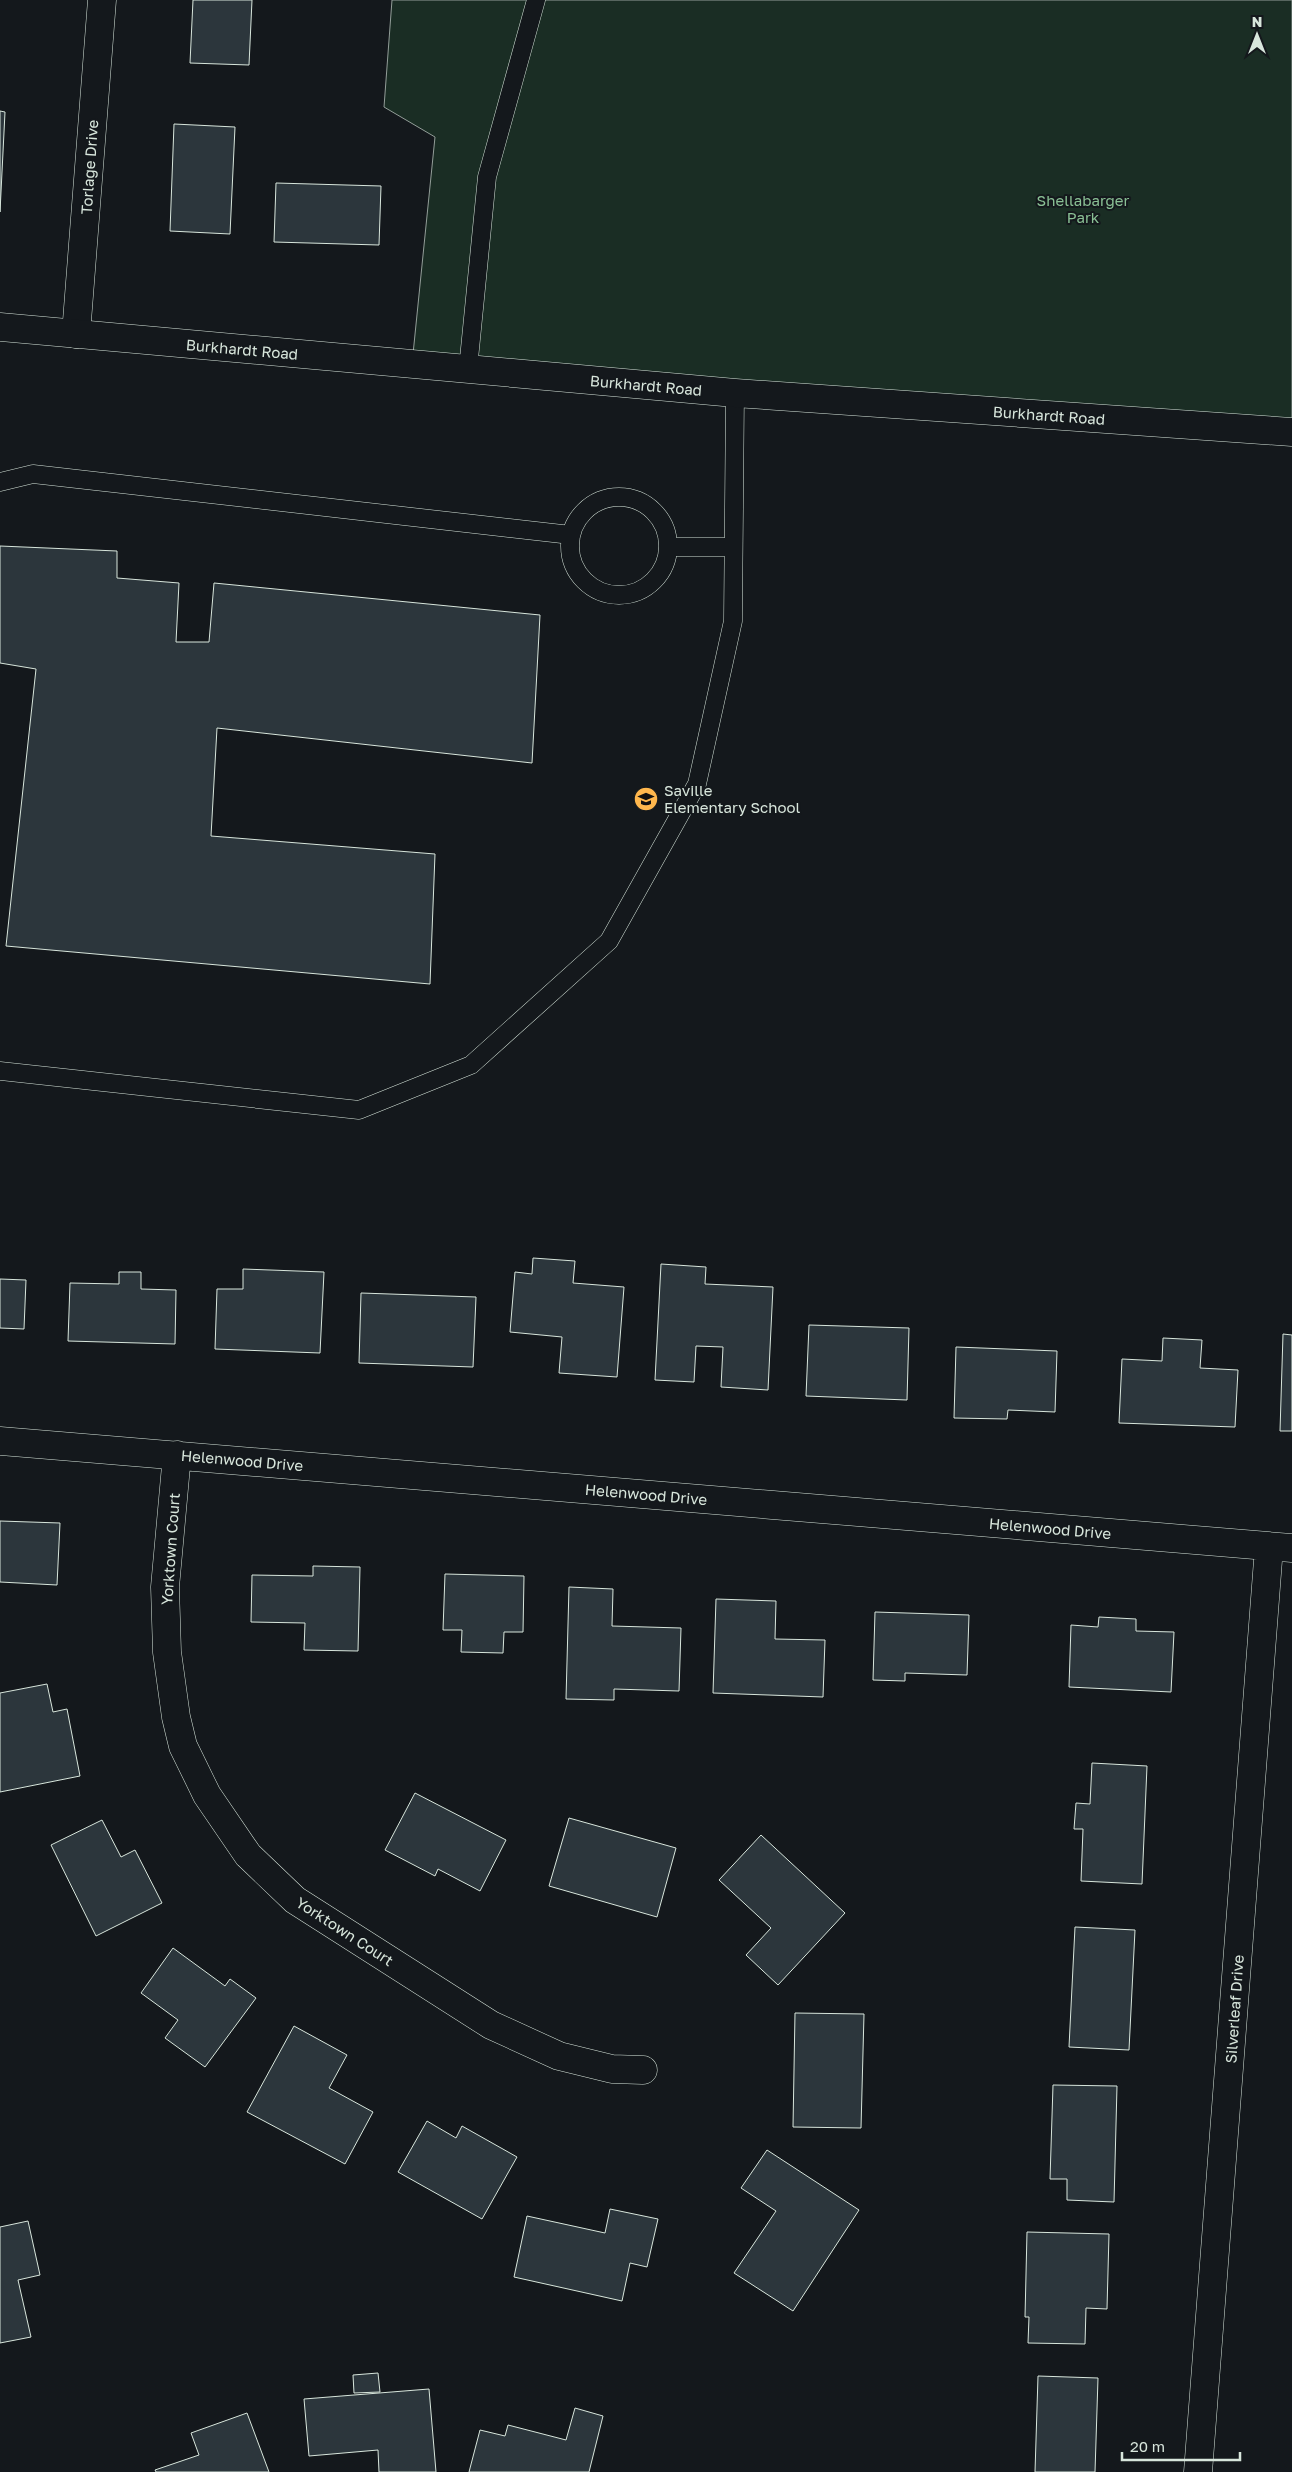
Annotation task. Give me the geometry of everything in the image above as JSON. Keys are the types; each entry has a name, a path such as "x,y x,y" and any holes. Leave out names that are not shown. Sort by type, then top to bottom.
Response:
{"street":[{"name":"Torlage Drive","path":"76,334 102,0"},
{"name":"Burkhardt Road","path":"0,327 735,393 1292,432"},
{"name":"Helenwood Drive","path":"0,1441 1281,1548"},
{"name":"Yorktown Court","path":"178,1455 165,1587 167,1652 176,1717 183,1746 207,1795 248,1855 295,1900 491,2025 560,2056 612,2069 643,2070"},
{"name":"Silverleaf Drive","path":"1198,2472 1281,1548"}],"lane":[{"path":"468,369 486,177 536,0"},
{"path":"0,1071 359,1110 471,1065 609,941 697,784 733,621 735,393"},
{"path":"0,482 32,474 571,535"},
{"path":"621,496 638,500 652,509 663,522 668,538 668,547 668,555 662,571 652,582 639,591 624,595 609,594 594,588 583,579 574,566 570,550 571,535 578,519 589,507 604,499 621,496"},
{"path":"668,547 733,547"}],"green space":[{"name":"Shellabarger Park","path":"392,0 1292,0 1292,432 412,364 435,137 384,107"}],"building":[{"path":"193,0 252,0 249,65 190,63"},
{"path":"0,111 5,112 0,212"},
{"path":"174,124 235,127 230,234 170,231"},
{"path":"276,183 381,186 379,245 274,242"},
{"path":"0,546 117,551 117,578 179,583 176,642 209,642 214,583 540,615 532,763 217,728 211,836 435,854 430,984 6,946 36,669 0,663"},
{"path":"533,1258 575,1261 573,1283 624,1287 617,1377 559,1373 562,1337 510,1332 515,1272 532,1274"},
{"path":"661,1264 706,1267 705,1284 773,1287 768,1390 721,1387 723,1347 696,1346 694,1382 655,1380"},
{"path":"243,1269 324,1272 320,1353 215,1349 217,1289 243,1289"},
{"path":"119,1272 141,1272 141,1289 176,1290 175,1344 68,1341 70,1283 119,1284"},
{"path":"0,1279 26,1280 24,1329 0,1328"},
{"path":"361,1293 476,1297 473,1367 359,1363"},
{"path":"809,1325 909,1328 907,1400 806,1396"},
{"path":"1283,1334 1292,1335 1292,1431 1280,1431"},
{"path":"1163,1338 1202,1340 1200,1368 1238,1370 1235,1427 1119,1423 1122,1359 1162,1361"},
{"path":"956,1347 1057,1351 1055,1412 1008,1410 1007,1419 954,1418"},
{"path":"0,1521 60,1523 57,1585 0,1582"},
{"path":"313,1566 360,1567 358,1651 304,1650 305,1623 251,1622 252,1575 313,1576"},
{"path":"445,1574 524,1576 523,1632 504,1632 503,1653 461,1652 462,1630 443,1630"},
{"path":"569,1587 613,1589 612,1626 681,1628 679,1691 614,1689 614,1700 566,1699"},
{"path":"716,1599 776,1601 775,1639 825,1640 823,1697 713,1693"},
{"path":"875,1612 969,1615 967,1675 905,1673 905,1681 873,1680"},
{"path":"1099,1617 1136,1619 1136,1631 1174,1632 1171,1692 1069,1687 1071,1625 1098,1627"},
{"path":"47,1684 53,1712 67,1709 80,1776 0,1792 0,1693"},
{"path":"1092,1763 1147,1766 1142,1884 1081,1881 1083,1829 1074,1829 1076,1803 1090,1804"},
{"path":"415,1793 506,1840 480,1891 438,1869 435,1876 385,1850"},
{"path":"569,1818 676,1848 657,1917 549,1886"},
{"path":"102,1820 121,1857 135,1850 162,1903 96,1936 51,1845"},
{"path":"761,1835 845,1913 778,1985 746,1955 771,1928 719,1880"},
{"path":"1075,1927 1135,1930 1129,2050 1069,2047"},
{"path":"173,1948 225,1986 230,1979 256,1998 205,2067 165,2038 178,2020 141,1993"},
{"path":"795,2013 864,2014 861,2128 793,2127"},
{"path":"294,2026 347,2055 329,2088 373,2112 345,2164 247,2112"},
{"path":"1053,2085 1117,2086 1114,2202 1067,2200 1067,2179 1050,2179"},
{"path":"427,2121 456,2138 462,2126 517,2157 482,2219 398,2172"},
{"path":"767,2150 859,2210 793,2311 734,2273 776,2211 741,2188"},
{"path":"610,2209 658,2219 647,2267 630,2263 622,2301 514,2277 527,2216 605,2233"},
{"path":"28,2221 40,2275 18,2280 31,2337 0,2343 0,2227"},
{"path":"1027,2232 1109,2234 1107,2309 1086,2308 1085,2344 1028,2343 1029,2317 1025,2317"},
{"path":"378,2373 380,2392 354,2393 353,2375"},
{"path":"1038,2376 1098,2378 1095,2472 1035,2472"},
{"path":"429,2389 436,2472 379,2472 378,2450 309,2456 304,2399"},
{"path":"575,2408 603,2416 589,2472 469,2472 480,2430 505,2436 508,2425 566,2440"},
{"path":"247,2413 269,2472 156,2472 155,2470 199,2455 191,2433"}],"place":[{"name":"Saville Elementary School","path":"646,799"}]}
